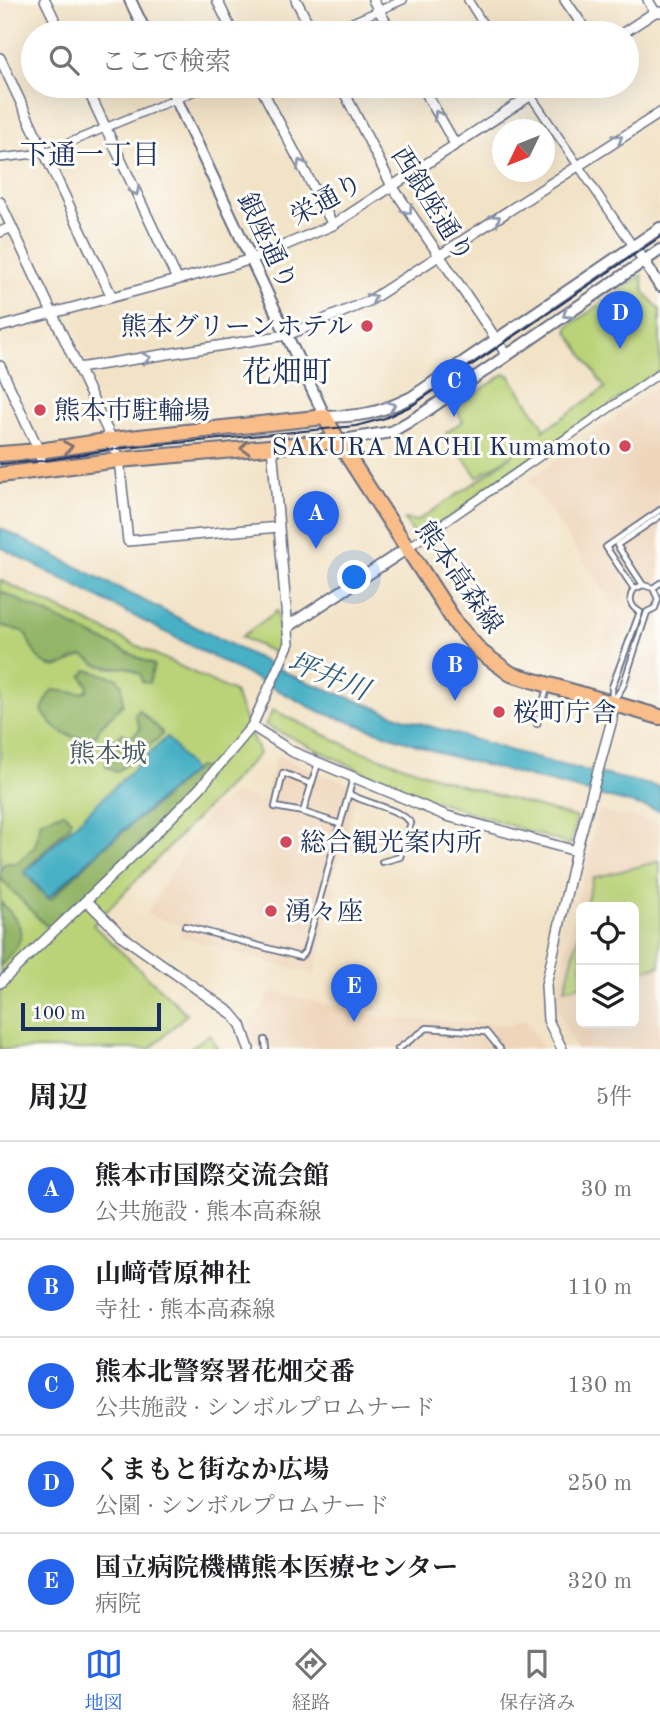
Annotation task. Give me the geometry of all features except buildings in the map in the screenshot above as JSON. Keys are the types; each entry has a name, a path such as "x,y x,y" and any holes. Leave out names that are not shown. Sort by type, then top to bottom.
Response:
{"main road":[{"path":"0,454 39,452 112,440 325,416"},
{"name":"熊本高森線","path":"325,416 338,441 457,625 481,652 512,674 660,717"},
{"path":"0,475 119,460 338,441"}],"street":[{"path":"46,0 56,21"},
{"path":"130,0 140,21"},
{"path":"218,0 228,21"},
{"path":"296,0 307,21"},
{"path":"373,0 385,21"},
{"path":"354,21 403,0"},
{"path":"468,0 481,21"},
{"path":"565,0 580,21"},
{"path":"639,23 657,12 648,0"},
{"path":"0,58 112,297"},
{"path":"91,98 177,279"},
{"path":"0,158 44,153 180,98"},
{"path":"266,98 333,225"},
{"name":"西銀座通り","path":"347,98 392,186 507,355"},
{"path":"429,98 455,144"},
{"name":"栄通り","path":"0,327 252,258 333,225 527,98"},
{"path":"531,98 660,286"},
{"name":"銀座通り","path":"176,100 325,416"},
{"path":"79,368 287,335 369,301 660,113"},
{"path":"0,202 112,440 119,460 128,541 279,527"},
{"path":"0,232 12,227"},
{"path":"325,416 364,415 389,408 412,397 660,228"},
{"path":"338,441 391,432 431,408 660,250"},
{"path":"0,366 39,452 43,470"},
{"path":"289,626 409,547 660,373"},
{"path":"0,983 200,788 252,726 289,643 272,446"},
{"path":"562,1049 548,1020 546,985 576,850 612,720 612,703"},
{"path":"252,726 293,752 447,816 576,850"},
{"path":"87,901 122,936 231,1013 241,1025 249,1049"}],"lane":[{"path":"660,510 606,547 634,589 631,602 640,612 655,608 659,593 643,585 617,545 660,516"},
{"path":"653,588 660,583"},
{"path":"634,589 643,585"},
{"path":"612,703 612,687 640,612"},
{"path":"612,703 623,686 647,612"},
{"path":"537,724 548,685"},
{"path":"303,812 318,763"},
{"path":"311,784 283,773 275,807 303,812 340,824"},
{"path":"185,926 300,957 305,952 353,778"},
{"path":"349,794 404,816 411,823 400,857 382,862"},
{"path":"398,1049 427,1028 486,1032 500,1049"},
{"path":"265,1040 266,1049"}],"shaded area":[{"path":"660,384 660,698 591,674 615,608 529,480"},
{"path":"276,756 360,788 330,885 336,887 315,975 179,936 181,926 146,914 207,814 233,793 265,801"},
{"path":"598,811 660,823 660,1049 576,1049 558,1007 559,982 576,907 576,1028 639,1028 639,902 577,902"},
{"path":"272,991 379,1017 511,1025 524,1019 544,1049 255,1049 250,1024"}],"green space":[{"path":"642,275 644,292 660,310 660,370 418,540 404,519 417,521 515,453 477,477 446,433 463,421 455,408 504,374 509,375 544,427 543,431 605,388 568,332 568,327"},
{"name":"熊本城","path":"0,580 234,692 259,754 93,925 187,1014 150,1049 0,1049"},
{"path":"0,591 154,665 149,683 142,682 141,675 127,667 98,665 84,656 55,667 43,662 34,652 25,632 0,625"},
{"path":"277,611 282,646 279,655 241,637"},
{"path":"87,670 117,678 122,685 123,704 100,727 96,736 79,738 64,734 42,710 53,690 80,693 87,691 88,686 82,676"},
{"path":"139,710 162,735 116,772 106,766 109,747 122,733 131,737 140,729 135,714"},
{"path":"273,710 352,748 454,783 577,818 570,845 400,789 265,725"},
{"path":"199,767 205,770 206,776 197,786 68,915 60,913 58,922 52,927 45,925 0,878 0,870 5,863 17,863 35,846 41,821 64,812 71,820 70,825 24,872 48,899 51,899 103,848"},
{"path":"660,861 660,966 639,972 639,902 586,902 593,878"},
{"path":"0,902 16,920 21,934 15,948 0,966"},
{"path":"576,944 576,986 565,989"},
{"path":"210,1034 217,1049 189,1049"}],"water":[{"path":"0,528 297,678 406,719 549,762 660,787 660,811 446,755 318,711 0,547"},
{"path":"167,737 193,771 48,898 25,872"}],"tram line":[{"path":"0,464 41,461 115,449 356,426 385,418 413,405 660,237"}],"place":[{"name":"熊本グリーンホテル","path":"367,326"},
{"name":"くまもと街なか広場","path":"620,349"},
{"name":"熊本市駐輪場","path":"40,410"},
{"name":"熊本北警察署花畑交番","path":"454,417"},
{"name":"SAKURA MACHI Kumamoto","path":"625,446"},
{"name":"熊本市国際交流会館","path":"316,549"},
{"name":"山﨑菅原神社","path":"455,701"},
{"name":"桜町庁舎","path":"499,712"},
{"name":"総合観光案内所","path":"286,842"},
{"name":"湧々座","path":"271,911"},
{"name":"国立病院機構熊本医療センター","path":"354,1022"}],"district":[{"name":"下通一丁目","path":"90,154"},
{"name":"花畑町","path":"287,372"}],"water label":[{"name":"坪井川","path":"329,675"}]}
